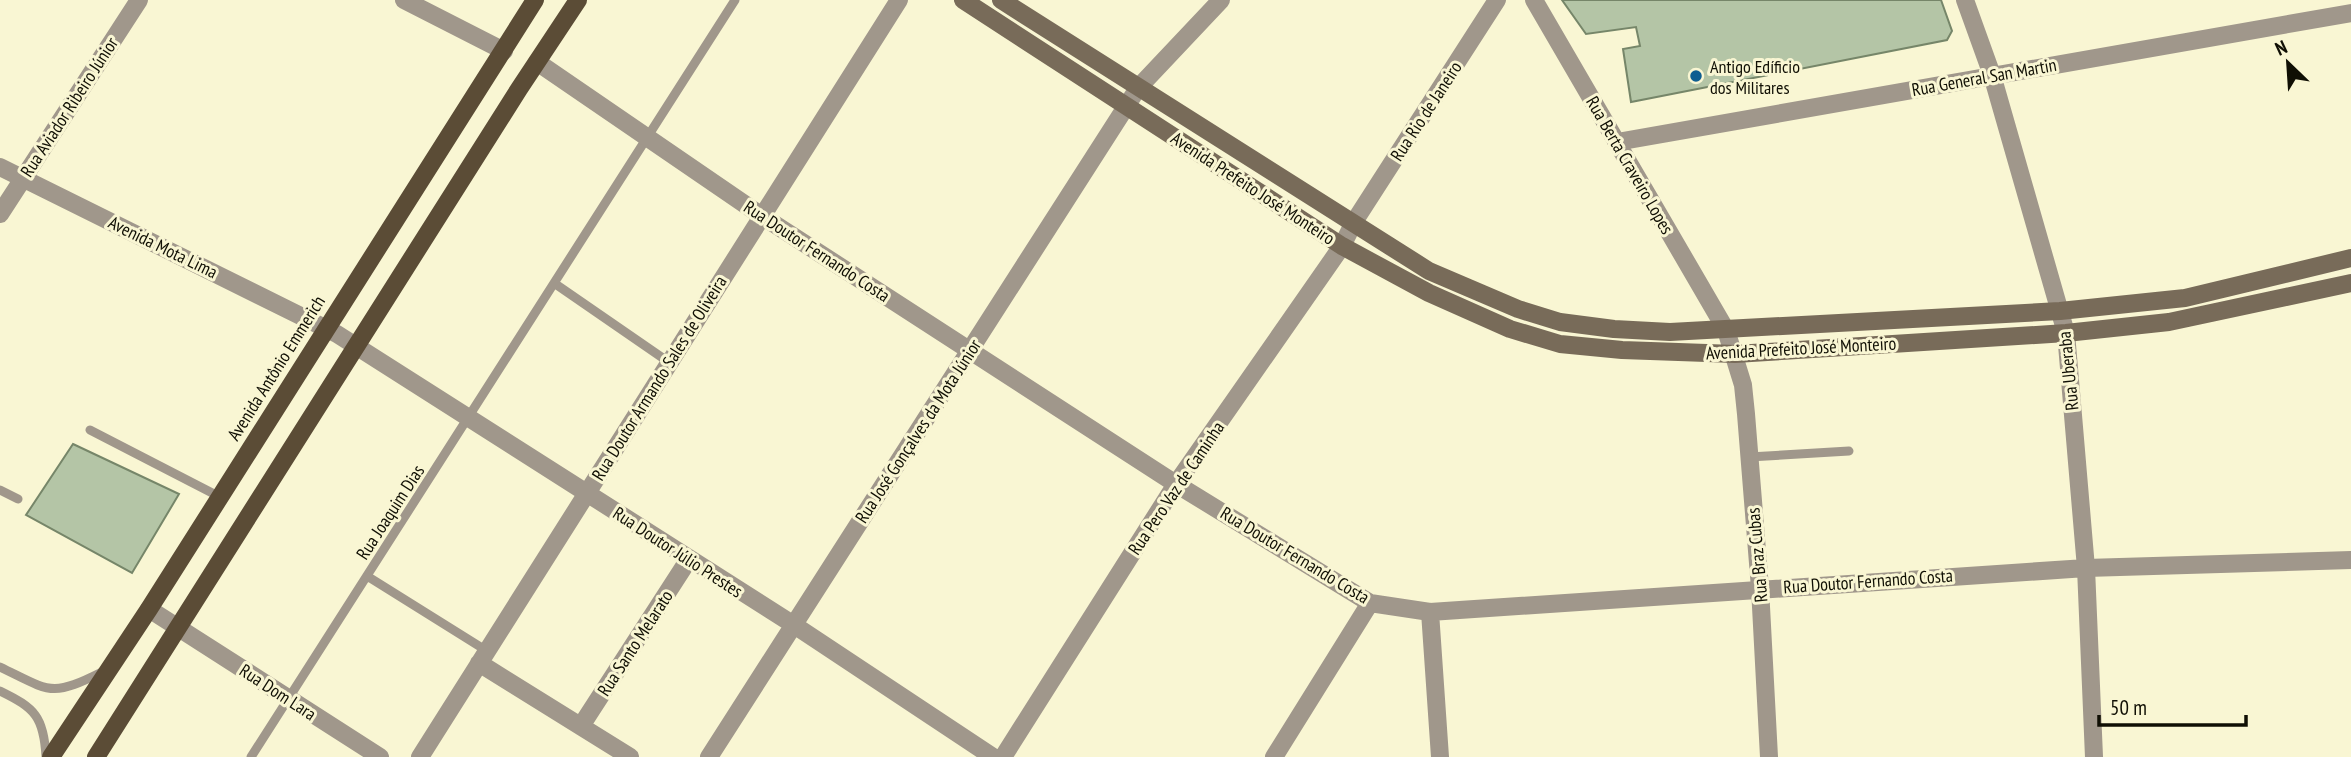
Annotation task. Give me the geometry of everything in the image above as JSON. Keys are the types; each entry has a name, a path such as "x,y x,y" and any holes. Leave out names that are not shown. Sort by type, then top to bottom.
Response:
{"main road":[{"name":"Avenida Antônio Emmerich","path":"51,757 149,609 535,0"},
{"path":"96,757 578,0"},
{"name":"Avenida Prefeito José Monteiro","path":"963,0 1342,246 1429,293 1510,329 1560,344 1735,354 2066,333 2169,322 2351,283"},
{"name":"Avenida Prefeito José Monteiro","path":"1001,0 1429,271 1518,309 1560,322 1647,331 1726,330 2060,311 2185,298 2351,258"}],"street":[{"name":"Rua Aviador Ribeiro Júnior","path":"0,214 139,0"},
{"path":"404,0 504,51"},
{"name":"Rua Doutor Armando Sales de Oliveira","path":"419,757 899,0"},
{"name":"Rua José Gonçalves da Mota Júnior","path":"709,757 1138,88 1222,0"},
{"name":"Rua Rio de Janeiro","path":"1354,222 1497,0"},
{"name":"Rua Berta Craveiro Lopes","path":"1534,0 1726,330 1735,354"},
{"name":"Rua Uberaba","path":"1965,0 1992,75 2066,333 2086,568 2094,757"},
{"name":"Rua General San Martin","path":"1617,142 2351,13"},
{"name":"Rua Doutor Fernando Costa","path":"537,62 762,216 1176,484 1370,603 1430,611 2086,568 2351,559"},
{"name":"Avenida Mota Lima","path":"0,167 326,328"},
{"name":"Rua Pero Vaz de Caminha","path":"1003,757 1176,484 1342,246 1354,222"},
{"name":"Rua Doutor Júlio Prestes","path":"326,328 794,625 993,757"},
{"name":"Rua Braz Cubas","path":"1735,354 1743,385 1760,588 1769,757"},
{"name":"Rua Santo Melarato","path":"581,726 689,559"},
{"path":"1274,757 1370,603"},
{"name":"Rua Dom Lara","path":"149,609 380,757"},
{"path":"1430,611 1440,757"},
{"path":"483,657 630,757"}],"lane":[{"name":"Rua Joaquim Dias","path":"251,757 735,0"},
{"path":"554,283 670,363"},
{"path":"90,430 220,497"},
{"path":"1749,457 1849,451"},
{"path":"0,490 18,499"},
{"path":"367,576 483,657"},
{"path":"0,667 52,690 78,684 107,670"},
{"path":"0,691 24,702 35,712 45,736 46,757"}],"building":[{"name":"Antigo Edíficio dos Militares","path":"1562,0 1941,0 1952,31 1947,40 1631,102 1623,49 1640,46 1636,27 1586,34"},
{"path":"73,444 179,494 132,573 26,515"}],"place":[{"name":"Antigo Edíficio dos Militares","path":"1696,76"}]}
